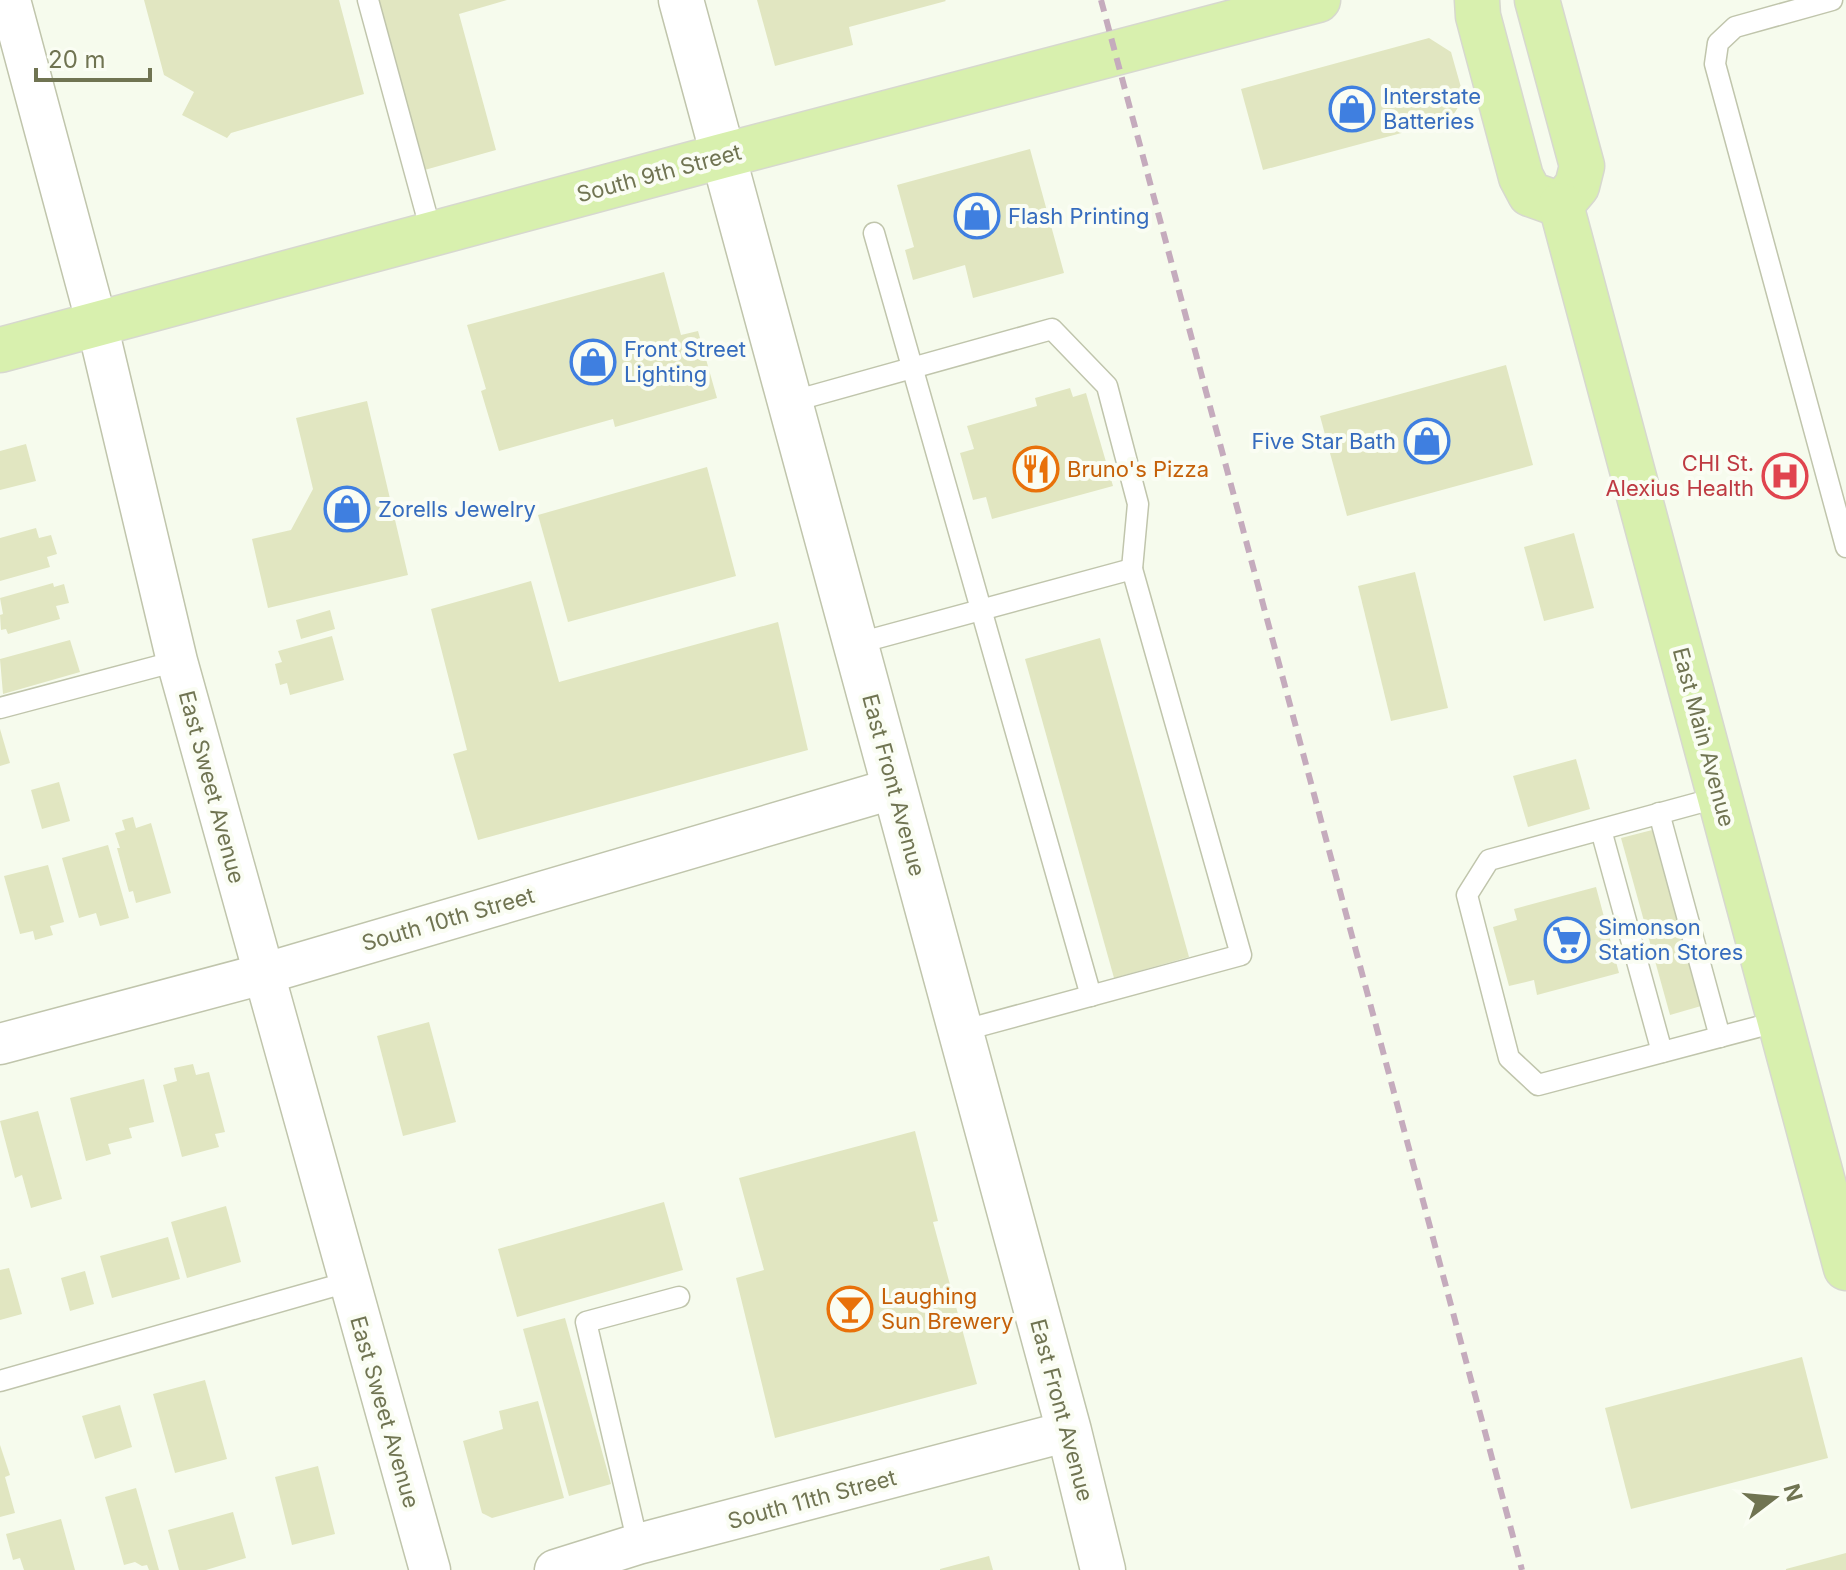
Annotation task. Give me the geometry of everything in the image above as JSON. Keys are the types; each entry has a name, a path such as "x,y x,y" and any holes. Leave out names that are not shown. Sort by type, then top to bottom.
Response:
{"main road":[{"name":"South 9th Street","path":"0,350 1318,0"},
{"path":"1477,0 1478,16 1521,177 1530,194 1561,205 1577,186 1582,166 1537,0"},
{"name":"East Main Avenue","path":"1561,205 1780,1021 1842,1218 1846,1268"}],"street":[{"name":"East Front Avenue","path":"681,0 1069,1431 1103,1570"},
{"name":"East Sweet Avenue","path":"8,9 97,324 177,661 430,1570"},
{"name":"South 10th Street","path":"0,1044 263,974 895,788"},
{"name":"South 11th Street","path":"555,1570 638,1544 1069,1431"}],"lane":[{"path":"368,0 432,235"},
{"path":"1832,0 1735,27 1718,43 1715,64 1846,547"},
{"path":"874,233 1091,996"},
{"path":"790,402 1052,329 1107,386 1138,504 1132,569 1241,955 961,1031"},
{"path":"855,644 1132,569"},
{"path":"0,708 177,661"},
{"path":"1720,797 1489,860 1467,895 1509,1058 1538,1085 1780,1021"},
{"path":"1659,813 1720,1037"},
{"path":"1601,830 1624,880 1650,975 1662,1052"},
{"path":"0,1381 348,1282"},
{"path":"638,1544 586,1322 679,1297"}],"building":[{"path":"144,0 339,0 364,94 231,133 227,138 182,115 194,92 164,75"},
{"path":"376,0 507,0 459,14 496,150 421,171"},
{"path":"757,0 946,1 849,27 853,45 775,66"},
{"name":"Interstate Batteries","path":"1429,38 1451,52 1464,98 1450,120 1263,170 1241,89"},
{"name":"Flash Printing","path":"1030,149 1064,273 973,298 965,265 913,280 905,250 914,247 897,185"},
{"name":"Front Street Lighting","path":"664,272 681,335 698,331 717,398 615,427 613,419 499,451 481,391 486,389 467,325"},
{"name":"Five Star Bath","path":"1506,365 1533,465 1347,516 1320,416"},
{"name":"Bruno's Pizza","path":"1070,388 1073,397 1086,393 1113,486 992,519 986,497 973,500 960,453 974,449 967,426 1037,406 1035,398"},
{"name":"Zorells Jewelry","path":"367,401 408,575 268,608 252,539 291,530 313,489 296,418"},
{"path":"26,444 36,481 0,490 0,451"},
{"path":"707,467 736,576 568,622 538,515"},
{"path":"36,528 39,538 51,535 57,554 47,557 50,567 0,581 0,538"},
{"path":"1574,533 1594,608 1544,621 1524,547"},
{"path":"1415,572 1448,708 1391,721 1358,586"},
{"path":"531,581 559,682 778,622 808,750 478,840 453,754 467,750 431,609"},
{"path":"53,583 54,587 64,584 69,603 56,606 60,619 8,634 6,629 1,630 0,615 3,614 0,598"},
{"path":"330,610 335,629 301,639 296,620"},
{"path":"332,636 344,680 290,695 287,683 280,685 275,664 282,662 278,651"},
{"path":"1100,638 1189,957 1114,978 1025,659"},
{"path":"70,640 80,672 3,694 0,659"},
{"path":"0,729 10,763 0,766"},
{"path":"1576,759 1590,809 1528,827 1513,776"},
{"path":"59,782 70,821 42,829 31,790"},
{"path":"133,817 136,828 151,823 171,893 136,903 133,891 129,892 115,833 125,830 122,820"},
{"path":"1660,828 1708,1004 1670,1015 1621,838"},
{"path":"108,845 129,918 100,926 96,913 79,918 62,858"},
{"path":"48,865 64,922 50,926 53,935 35,940 33,931 20,934 4,876"},
{"path":"1596,887 1619,973 1537,995 1534,980 1509,986 1493,927 1517,920 1514,909"},
{"path":"429,1022 456,1122 403,1136 377,1036"},
{"path":"193,1064 196,1075 209,1072 225,1132 215,1134 219,1147 182,1157 163,1085 177,1081 174,1068"},
{"path":"144,1079 154,1122 129,1128 132,1138 108,1144 111,1154 86,1161 70,1098"},
{"path":"38,1111 62,1199 31,1208 22,1175 15,1178 0,1121"},
{"name":"Laughing Sun Brewery","path":"915,1131 938,1221 933,1222 977,1384 775,1438 736,1278 764,1270 739,1178"},
{"path":"664,1202 683,1270 517,1317 498,1249"},
{"path":"226,1206 241,1262 187,1278 171,1222"},
{"path":"168,1237 180,1279 112,1298 100,1256"},
{"path":"9,1268 22,1314 0,1320 0,1270"},
{"path":"85,1271 94,1304 70,1311 61,1278"},
{"path":"565,1318 611,1484 569,1496 523,1329"},
{"path":"1802,1357 1828,1458 1631,1509 1605,1408"},
{"path":"205,1380 227,1459 175,1473 153,1394"},
{"path":"538,1401 564,1498 492,1518 482,1513 463,1441 503,1429 499,1411"},
{"path":"120,1405 132,1447 95,1459 82,1416"},
{"path":"0,1445 10,1475 5,1477 15,1513 0,1517"},
{"path":"318,1466 335,1534 292,1545 275,1477"},
{"path":"136,1488 159,1570 149,1570 147,1565 135,1562 124,1565 105,1497"},
{"path":"233,1512 246,1558 206,1570 179,1570 168,1530"},
{"path":"61,1519 75,1570 24,1570 20,1558 13,1560 6,1534"},
{"path":"1846,1553 1846,1570 1786,1570 1786,1569"},
{"path":"989,1556 993,1570 940,1570 940,1569"}],"railway":[{"path":"1101,0 1522,1570"}],"place":[{"name":"Interstate Batteries","path":"1352,109"},
{"name":"Flash Printing","path":"977,216"},
{"name":"Front Street Lighting","path":"593,362"},
{"name":"Five Star Bath","path":"1427,441"},
{"name":"Bruno's Pizza","path":"1036,469"},
{"name":"CHI St. Alexius Health","path":"1785,476"},
{"name":"Zorells Jewelry","path":"347,509"},
{"name":"Simonson Station Stores","path":"1567,940"},
{"name":"Laughing Sun Brewery","path":"850,1309"}]}
